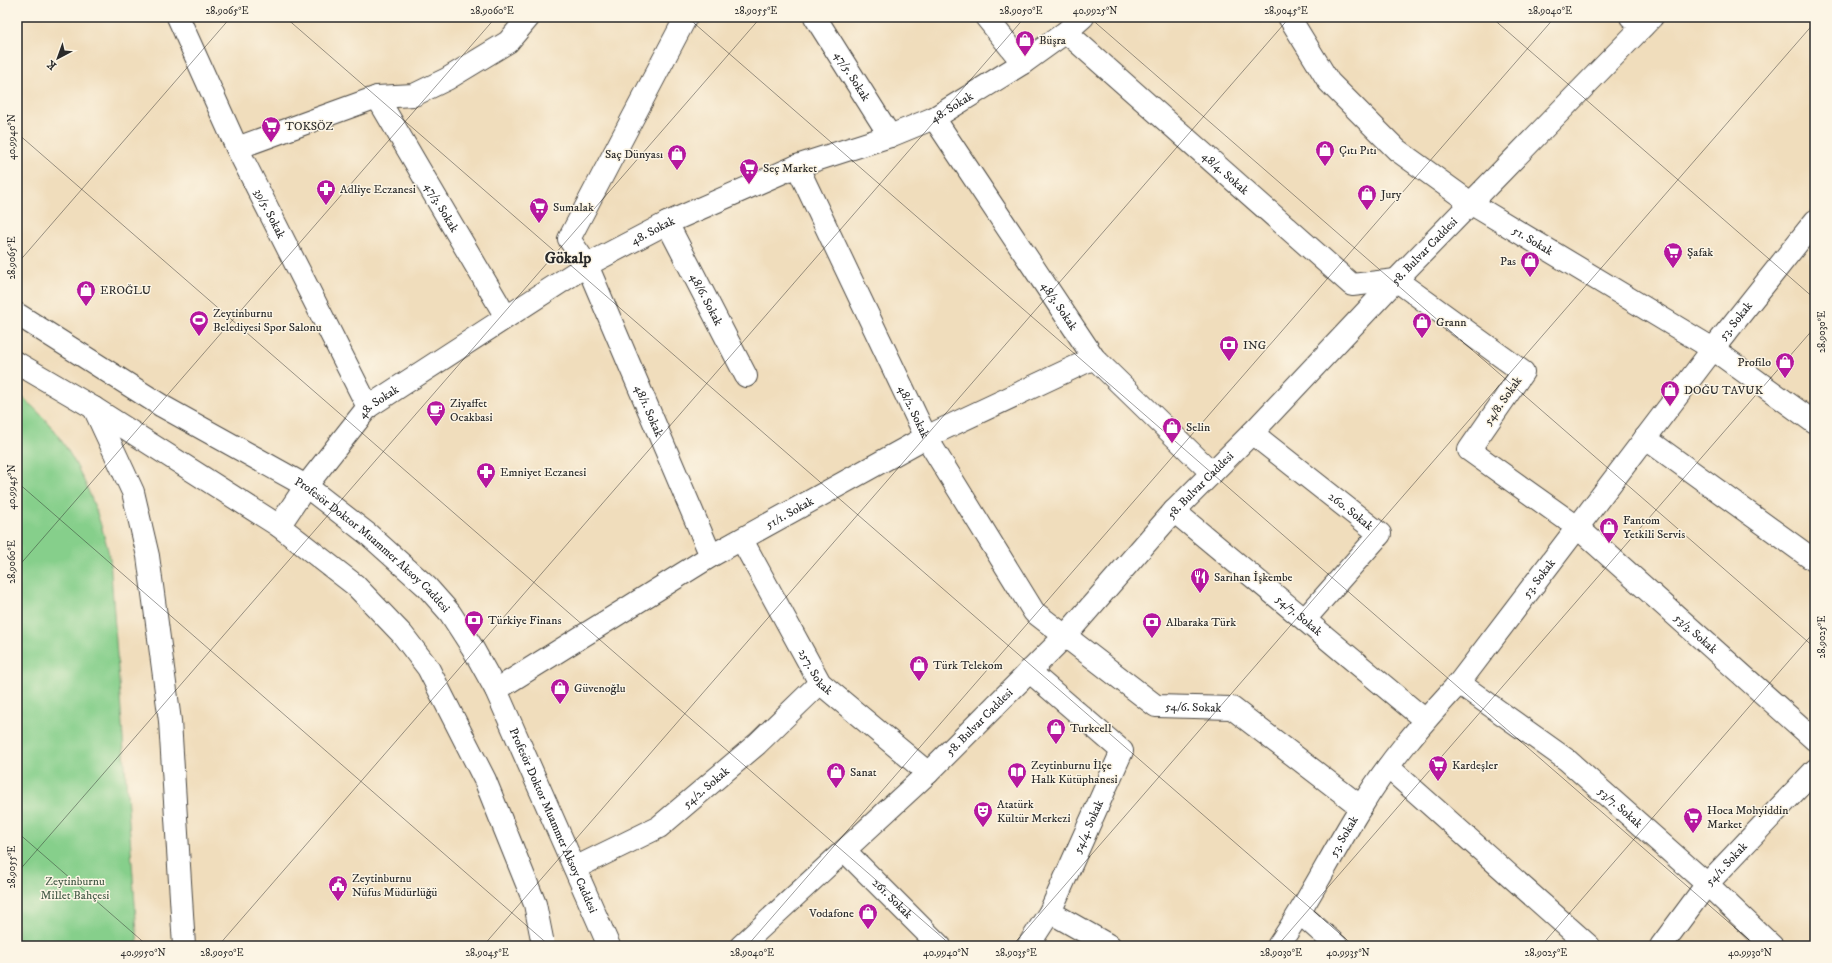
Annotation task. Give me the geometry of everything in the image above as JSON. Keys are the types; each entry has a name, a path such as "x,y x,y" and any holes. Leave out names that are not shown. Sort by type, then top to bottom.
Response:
{"street":[{"name":"39/5. Sokak","path":"178,17 237,148 368,407"},
{"path":"237,148 377,97 414,95 448,79 508,42 529,17"},
{"name":"48/1. Sokak","path":"686,17 569,239 587,265 711,556"},
{"name":"47/5. Sokak","path":"815,17 890,136"},
{"path":"986,17 1023,63"},
{"name":"48. Sokak","path":"279,526 306,486 368,407 587,265 667,223 797,166 890,136 934,118 1023,63 1066,32 1083,17"},
{"name":"51. Sokak","path":"1289,17 1329,82 1397,150 1472,204 1713,349 1815,423"},
{"name":"58. Bulvar Caddesi","path":"741,946 928,773 1066,635 1174,511 1252,433 1396,280 1472,204 1642,20"},
{"name":"48/4. Sokak","path":"1066,32 1352,285 1396,280"},
{"name":"47/3. Sokak","path":"377,97 506,317"},
{"name":"48/3. Sokak","path":"934,118 1094,358 1212,473"},
{"name":"48/2. Sokak","path":"797,166 926,437 1034,612 1066,635"},
{"name":"48/6. Sokak","path":"667,223 746,376"},
{"name":"53. Sokak","path":"1278,946 1300,913 1361,807 1388,767 1425,720 1459,682 1713,349 1812,232"},
{"name":"54/8. Sokak","path":"1396,280 1523,372 1469,450 1577,527"},
{"name":"Profesör Doktor Muammer Aksoy Caddesi","path":"17,314 162,406 306,486 369,534 427,587 450,614 469,642 496,690 609,946"},
{"name":"51/1. Sokak","path":"496,690 711,556 926,437 1094,358"},
{"path":"17,363 94,408 279,526 355,585 402,634 428,668 485,780 535,904 542,946"},
{"path":"94,408 133,492 148,556 170,721 184,946"},
{"name":"260. Sokak","path":"1252,433 1380,534 1305,619"},
{"path":"1645,438 1815,561"},
{"name":"54/7. Sokak","path":"1174,511 1425,720"},
{"name":"53/3. Sokak","path":"1577,527 1815,740"},
{"name":"257. Sokak","path":"742,540 820,683 928,773"},
{"name":"54/6. Sokak","path":"1066,635 1156,706 1232,708 1361,807"},
{"name":"54/4. Sokak","path":"1028,946 1050,912 1122,751 1029,671"},
{"name":"53/7. Sokak","path":"1459,682 1567,760 1707,884 1772,946"},
{"name":"54/2. Sokak","path":"575,868 659,827 757,744 820,683"},
{"path":"1388,767 1589,946"},
{"name":"54/1. Sokak","path":"1661,946 1707,884 1815,770"},
{"name":"261. Sokak","path":"845,851 940,946"},
{"path":"1050,912 1110,946"},
{"path":"1300,913 1337,946"}],"green space":[{"name":"Zeytinburnu Millet Bahçesi","path":"17,393 35,409 51,427 65,446 77,467 88,489 104,535 110,558 138,946 17,946"}],"place":[{"name":"Büşra","path":"1025,57"},
{"name":"TOKSÖZ","path":"271,143"},
{"name":"Çıtı Pıtı","path":"1325,167"},
{"name":"Saç Dünyası","path":"677,171"},
{"name":"Seç Market","path":"749,185"},
{"name":"Adliye Eczanesi","path":"326,206"},
{"name":"Jury","path":"1367,211"},
{"name":"Sumalak","path":"539,224"},
{"name":"Şafak","path":"1673,269"},
{"name":"Pas","path":"1530,278"},
{"name":"EROĞLU","path":"86,307"},
{"name":"Zeytinburnu Belediyesi Spor Salonu","path":"199,337"},
{"name":"Grann","path":"1422,339"},
{"name":"ING","path":"1229,362"},
{"name":"Profilo","path":"1785,379"},
{"name":"DOĞU TAVUK","path":"1670,407"},
{"name":"Ziyaffet Ocakbasi","path":"436,427"},
{"name":"Selin","path":"1172,444"},
{"name":"Emniyet Eczanesi","path":"486,489"},
{"name":"Fantom Yetkili Servis","path":"1609,544"},
{"name":"Sarıhan İşkembe","path":"1200,594"},
{"name":"Türkiye Finans","path":"474,637"},
{"name":"Albaraka Türk","path":"1152,639"},
{"name":"Türk Telekom","path":"919,682"},
{"name":"Güvenoğlu","path":"560,705"},
{"name":"Turkcell","path":"1056,745"},
{"name":"Kardeşler","path":"1438,782"},
{"name":"Sanat","path":"836,789"},
{"name":"Zeytinburnu İlçe Halk Kütüphanesi","path":"1017,789"},
{"name":"Atatürk Kültür Merkezi","path":"983,828"},
{"name":"Hoca Mohyiddin Market","path":"1693,834"},
{"name":"Zeytinburnu Nüfus Müdürlüğü","path":"338,902"},
{"name":"Vodafone","path":"868,930"}],"district":[{"name":"Gökalp","path":"568,258"}]}
